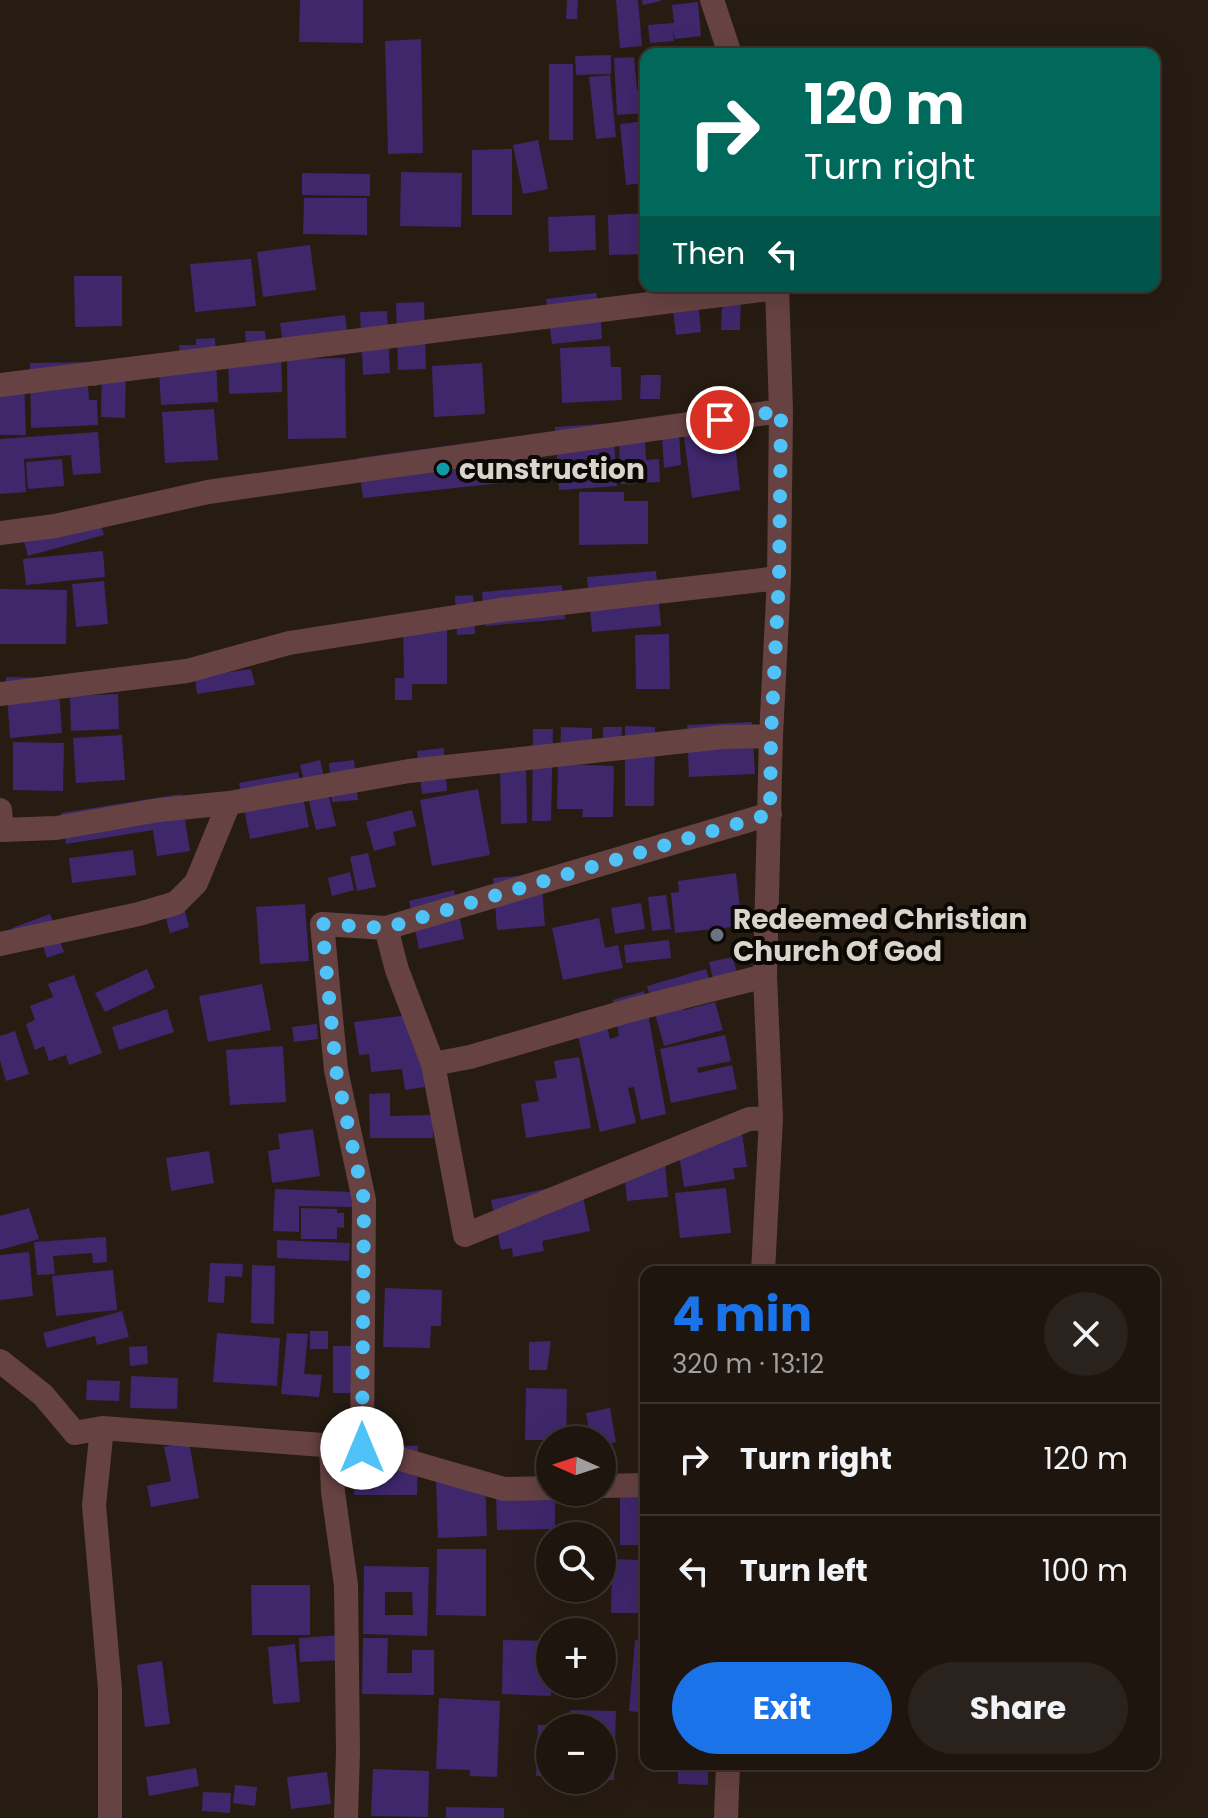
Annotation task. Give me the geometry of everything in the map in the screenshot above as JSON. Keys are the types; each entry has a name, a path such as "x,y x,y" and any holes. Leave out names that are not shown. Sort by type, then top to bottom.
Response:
{"street":[{"path":"712,0 728,48"},
{"path":"0,385 737,292"},
{"path":"763,1266 771,1118 765,976 771,736 779,578 781,411 777,292"},
{"path":"0,533 55,526 208,492 781,411"},
{"path":"0,694 187,671 289,643 500,610 779,578"},
{"path":"0,810 2,830 56,828 159,810 229,803 409,771 723,737 771,736"},
{"path":"0,944 176,903 196,883 229,803"},
{"path":"362,1448 364,1200 336,1070 322,924 386,928 770,814"},
{"path":"386,928 397,970 433,1064 465,1235 749,1119 771,1118"},
{"path":"433,1064 470,1057 631,1010 765,976"},
{"path":"0,1361 43,1395 75,1433 102,1428 362,1448 504,1489 536,1488"},
{"path":"102,1428 94,1505 110,1689 110,1818"},
{"path":"331,1446 333,1492 346,1585 346,1818"},
{"path":"616,1486 640,1485"},
{"path":"726,1818 728,1770"}],"building":[{"path":"300,0 363,0 363,43 299,42"},
{"path":"567,0 578,0 577,19 566,19"},
{"path":"616,0 638,0 642,46 620,48"},
{"path":"642,0 661,0 661,1 643,5"},
{"path":"698,2 701,36 675,39 673,28 674,41 650,43 648,25 674,23 672,5"},
{"path":"421,39 423,153 388,154 385,41"},
{"path":"611,55 611,74 576,75 575,56"},
{"path":"634,57 637,90 640,90 640,113 617,115 614,58"},
{"path":"549,64 573,64 573,140 549,140"},
{"path":"610,75 616,137 596,139 589,77"},
{"path":"640,122 640,184 626,185 620,124"},
{"path":"538,140 548,189 523,194 513,145"},
{"path":"512,149 512,215 472,215 472,150"},
{"path":"401,172 462,173 461,227 400,226"},
{"path":"302,173 370,174 370,196 302,195"},
{"path":"304,198 367,198 367,235 303,234"},
{"path":"640,213 640,254 609,255 608,215"},
{"path":"595,215 596,250 549,252 548,217"},
{"path":"310,245 316,290 263,297 257,252"},
{"path":"251,259 256,306 195,312 190,264"},
{"path":"74,276 122,276 122,326 75,327"},
{"path":"671,292 698,292 701,332 676,335"},
{"path":"736,292 741,292 740,330 721,330 722,307"},
{"path":"596,293 598,303 614,307 616,320 601,322 602,339 552,344 546,299"},
{"path":"424,302 426,369 398,370 396,303"},
{"path":"387,311 390,373 363,375 360,312"},
{"path":"345,315 348,340 283,347 280,323"},
{"path":"245,331 265,331 266,343 281,342 282,392 229,394 228,348 246,347"},
{"path":"215,338 218,402 161,405 158,354 180,353 179,345 196,345 196,339"},
{"path":"610,346 611,367 621,367 622,400 562,403 560,348"},
{"path":"345,358 346,438 288,439 287,359"},
{"path":"96,362 97,386 88,386 89,400 97,400 98,425 31,428 30,363"},
{"path":"102,363 126,363 125,418 101,417"},
{"path":"482,363 485,414 434,417 432,366"},
{"path":"641,375 661,375 660,399 640,399"},
{"path":"24,378 26,435 0,435 0,379"},
{"path":"214,409 218,460 165,463 162,412"},
{"path":"678,417 681,465 664,468 661,419"},
{"path":"644,421 646,460 659,459 660,482 621,484 618,422"},
{"path":"613,423 617,486 559,490 555,427"},
{"path":"733,424 740,490 692,498 683,429"},
{"path":"98,432 101,473 73,475 71,455 24,459 26,492 0,494 0,439"},
{"name":"cunstruction","path":"520,436 528,480 363,498 358,458"},
{"path":"62,459 64,486 28,489 26,462"},
{"path":"579,492 624,492 624,501 648,501 648,544 579,545"},
{"path":"96,508 104,535 28,556 20,528"},
{"path":"103,551 105,577 26,585 23,559"},
{"path":"656,571 661,626 592,632 587,577"},
{"path":"104,581 108,624 76,627 72,584"},
{"path":"562,585 565,619 485,626 482,592"},
{"path":"0,589 67,590 66,644 0,644"},
{"path":"473,595 475,634 457,635 455,596"},
{"path":"447,624 447,684 412,684 412,700 395,700 395,678 404,678 403,625"},
{"path":"669,634 670,689 636,689 635,635"},
{"path":"251,669 255,685 197,694 195,677"},
{"path":"6,677 58,678 62,733 10,738"},
{"path":"118,694 119,729 71,731 70,696"},
{"path":"752,722 755,774 689,777 687,725"},
{"path":"625,726 655,727 654,806 625,806"},
{"path":"561,727 592,728 592,758 560,757"},
{"path":"603,727 622,727 621,750 603,757"},
{"path":"533,729 553,729 551,821 532,821"},
{"path":"122,735 125,780 76,783 73,738"},
{"path":"13,742 64,743 63,791 13,790"},
{"path":"444,748 447,791 422,794 417,751"},
{"path":"320,760 336,826 316,830 300,765"},
{"path":"354,760 358,800 332,802 329,763"},
{"path":"500,763 526,763 527,823 501,824"},
{"path":"558,764 614,766 613,817 582,817 583,809 557,809"},
{"path":"298,772 309,827 250,839 239,783"},
{"path":"478,789 490,855 432,866 420,800"},
{"path":"181,794 190,851 157,856 153,830 66,844 61,813"},
{"path":"412,810 416,826 393,832 396,845 374,851 366,822"},
{"path":"133,850 136,875 72,883 69,858"},
{"path":"368,853 376,887 357,891 350,857"},
{"path":"350,872 354,890 332,896 328,878"},
{"path":"736,873 742,926 675,933 671,893 679,892 678,881"},
{"path":"541,874 545,926 497,930 493,878"},
{"path":"454,890 464,939 419,949 409,901"},
{"path":"666,895 671,929 652,931 648,897"},
{"path":"182,899 189,927 170,933 162,904"},
{"path":"641,903 645,929 615,934 611,908"},
{"path":"305,904 309,961 260,964 256,907"},
{"path":"50,914 64,952 47,958 41,940 19,948 12,928"},
{"path":"599,918 605,948 618,945 623,968 563,980 552,928"},
{"path":"669,940 671,958 626,963 624,945"},
{"path":"733,957 740,988 716,993 709,962"},
{"path":"147,969 155,988 105,1012 95,993"},
{"path":"706,969 714,995 682,1004 684,1010 715,1002 723,1030 664,1046 647,986"},
{"path":"74,975 102,1053 69,1065 66,1055 49,1061 44,1046 35,1050 26,1024 35,1020 30,1006 53,997 48,984"},
{"path":"262,984 271,1030 208,1042 199,996"},
{"path":"644,991 666,1114 641,1120 634,1087 628,1088 636,1123 600,1132 573,1014 602,1006 610,1039 619,1036 613,1000"},
{"path":"167,1009 174,1032 119,1050 112,1027"},
{"path":"416,1014 425,1087 405,1090 402,1069 371,1072 369,1054 359,1055 354,1022"},
{"path":"317,1024 318,1039 294,1042 292,1027"},
{"path":"15,1031 29,1074 6,1081 0,1060 0,1036"},
{"path":"725,1035 731,1061 697,1068 698,1073 732,1065 737,1089 671,1103 660,1049"},
{"path":"283,1046 286,1102 230,1105 226,1050"},
{"path":"579,1057 591,1128 526,1138 521,1104 539,1101 535,1081 557,1078 554,1061"},
{"path":"390,1093 390,1116 433,1115 433,1138 370,1138 369,1094"},
{"path":"313,1129 320,1176 272,1183 268,1151 280,1149 278,1134"},
{"path":"742,1134 747,1167 733,1168 735,1179 684,1187 676,1136"},
{"path":"209,1151 214,1183 171,1191 166,1158"},
{"path":"664,1153 668,1197 627,1201 623,1158"},
{"path":"580,1182 590,1231 542,1241 544,1251 513,1257 512,1248 501,1250 491,1200"},
{"path":"726,1188 731,1233 680,1238 675,1193"},
{"path":"275,1189 353,1192 353,1207 299,1206 299,1232 273,1231"},
{"path":"29,1208 39,1239 0,1250 0,1216"},
{"path":"301,1208 337,1209 337,1213 344,1213 344,1228 337,1227 337,1239 301,1239"},
{"path":"106,1237 107,1262 93,1263 92,1253 53,1256 55,1274 37,1275 34,1242"},
{"path":"277,1240 350,1243 349,1261 277,1258"},
{"path":"29,1252 33,1296 0,1300 0,1255"},
{"path":"210,1263 243,1264 242,1277 225,1276 224,1303 208,1302"},
{"path":"252,1265 275,1266 274,1324 251,1323"},
{"path":"113,1270 117,1310 56,1316 52,1276"},
{"path":"385,1288 442,1290 441,1326 431,1326 430,1348 383,1347"},
{"path":"122,1311 129,1337 97,1345 95,1336 47,1348 43,1333"},
{"path":"310,1331 328,1331 328,1349 310,1349"},
{"path":"217,1333 280,1338 277,1386 213,1382"},
{"path":"287,1333 308,1334 304,1374 322,1375 319,1397 281,1394"},
{"path":"551,1341 547,1370 529,1370 529,1342"},
{"path":"147,1346 148,1364 130,1366 129,1347"},
{"path":"333,1346 362,1346 362,1393 333,1393"},
{"path":"131,1376 178,1378 177,1409 130,1408"},
{"path":"87,1380 120,1381 119,1401 86,1400"},
{"path":"526,1388 567,1389 566,1426 536,1426 536,1440 525,1440"},
{"path":"610,1408 613,1426 588,1426 586,1413"},
{"path":"189,1442 199,1498 151,1507 147,1486 171,1481 164,1447"},
{"path":"354,1445 377,1445 376,1477 392,1477 392,1445 418,1446 417,1495 354,1495"},
{"path":"485,1480 487,1536 438,1538 436,1482"},
{"path":"620,1490 640,1491 640,1545 620,1545"},
{"path":"536,1494 536,1506 555,1506 555,1522 536,1522 536,1529 497,1530 496,1495"},
{"path":"437,1549 486,1549 486,1616 436,1615"},
{"path":"616,1559 640,1560 640,1613 611,1613 611,1602 616,1602"},
{"path":"364,1566 429,1567 427,1636 363,1634","holes":["385,1592 412,1592 413,1615 385,1615"]},
{"path":"251,1585 310,1585 310,1635 252,1635"},
{"path":"342,1635 343,1660 300,1662 299,1638"},
{"path":"363,1638 388,1638 387,1673 412,1673 412,1650 434,1650 434,1695 362,1694"},
{"path":"503,1640 536,1641 536,1695 502,1694"},
{"path":"635,1640 640,1640 640,1712 629,1711"},
{"path":"295,1644 300,1702 273,1704 268,1647"},
{"path":"162,1661 170,1724 145,1727 137,1665"},
{"path":"439,1698 500,1701 497,1777 470,1776 470,1770 436,1769"},
{"path":"570,1710 616,1711 616,1714 570,1714"},
{"path":"196,1768 199,1786 149,1796 146,1777"},
{"path":"373,1769 429,1771 428,1817 371,1816"},
{"path":"678,1770 708,1770 708,1785 678,1784"},
{"path":"327,1772 331,1804 291,1809 287,1777"},
{"path":"235,1785 257,1787 255,1806 233,1803"},
{"path":"203,1792 231,1793 230,1813 202,1811"},
{"path":"446,1807 504,1808 504,1818 446,1818"}],"place":[{"name":"cunstruction","path":"443,469"},
{"name":"Redeemed Christian Church Of God","path":"717,935"}],"route":[{"path":"362,1448 364,1200 336,1070 322,924 386,928 770,814 779,578 781,411 720,420"}]}
